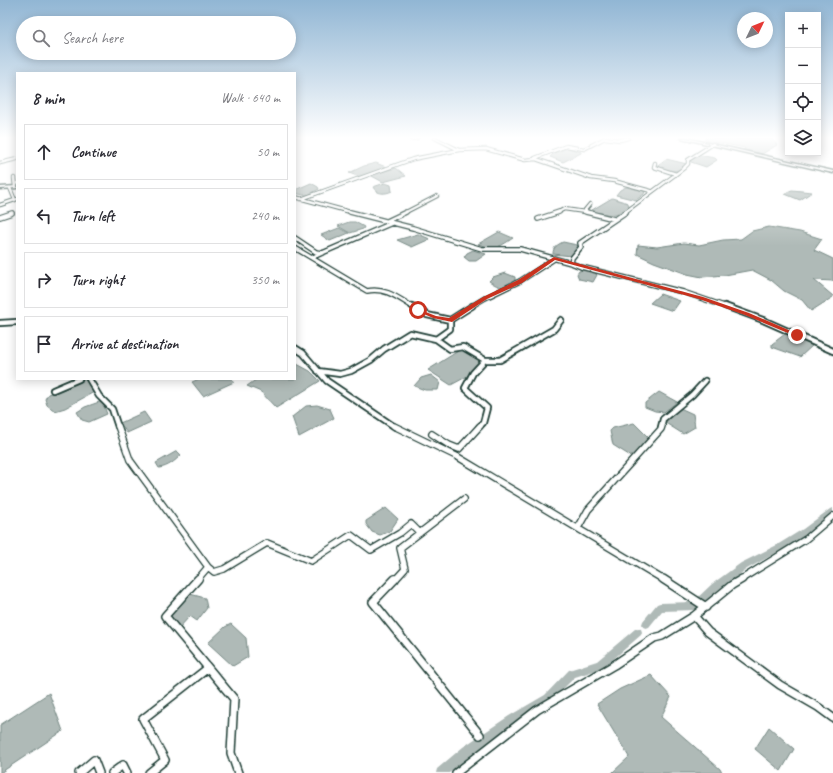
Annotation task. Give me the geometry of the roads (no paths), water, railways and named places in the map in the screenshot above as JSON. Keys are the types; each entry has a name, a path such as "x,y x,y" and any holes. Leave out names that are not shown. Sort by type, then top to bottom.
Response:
{"main road":[{"path":"0,188 14,187"}],"street":[{"path":"301,199 369,174"},
{"path":"579,174 591,178 614,181 651,191"},
{"path":"571,263 572,258 581,247 580,243 612,222 614,218 632,208 635,203 676,174"},
{"path":"0,205 16,199 14,178"},
{"path":"387,221 436,196"},
{"path":"296,197 387,221 482,249 492,251 503,248 514,248 581,267 683,292 763,320 833,351"},
{"path":"587,212 585,210 590,204"},
{"path":"538,219 549,214 552,215 564,209 614,218"},
{"path":"0,218 12,213"},
{"path":"313,257 392,223"},
{"path":"296,239 316,252 324,253"},
{"path":"296,248 313,257 335,273 367,291 376,289 385,291 427,314 450,320 485,298 520,282 554,259"},
{"path":"436,339 450,329 450,320"},
{"path":"318,371 341,374 382,353 384,349 410,333 436,339 450,348 463,347 485,360 500,360 554,329 561,320"},
{"path":"0,323 16,322"},
{"path":"296,349 304,353 327,381 398,429 458,457 654,573 706,607"},
{"path":"432,434 449,445 459,449 483,423 487,408 466,388 473,373 485,360"},
{"path":"53,390 77,380"},
{"path":"90,380 99,396 112,409 130,460 208,567 214,572 224,569 267,543 311,561 351,535 371,550 400,533 410,524 420,533"},
{"path":"578,528 588,510 661,429 663,419 692,395 705,380"},
{"path":"464,499 400,548 405,569 373,602 480,736"},
{"path":"456,773 536,710 614,665 654,638 662,636 694,616 732,585 806,539 821,528 833,516"},
{"path":"208,567 165,616 234,700 230,753 238,773"},
{"path":"694,616 708,632 780,685 818,707 833,718"},
{"path":"149,773 165,760 143,719 208,668"},
{"path":"79,773 94,760 99,773"},
{"path":"112,773 123,765 127,773"}],"waterway":[{"path":"646,624 660,607 695,606 715,587 744,566 806,531 833,511"},
{"path":"441,773 467,751 512,719 548,698 572,673 600,665 638,632"}]}
